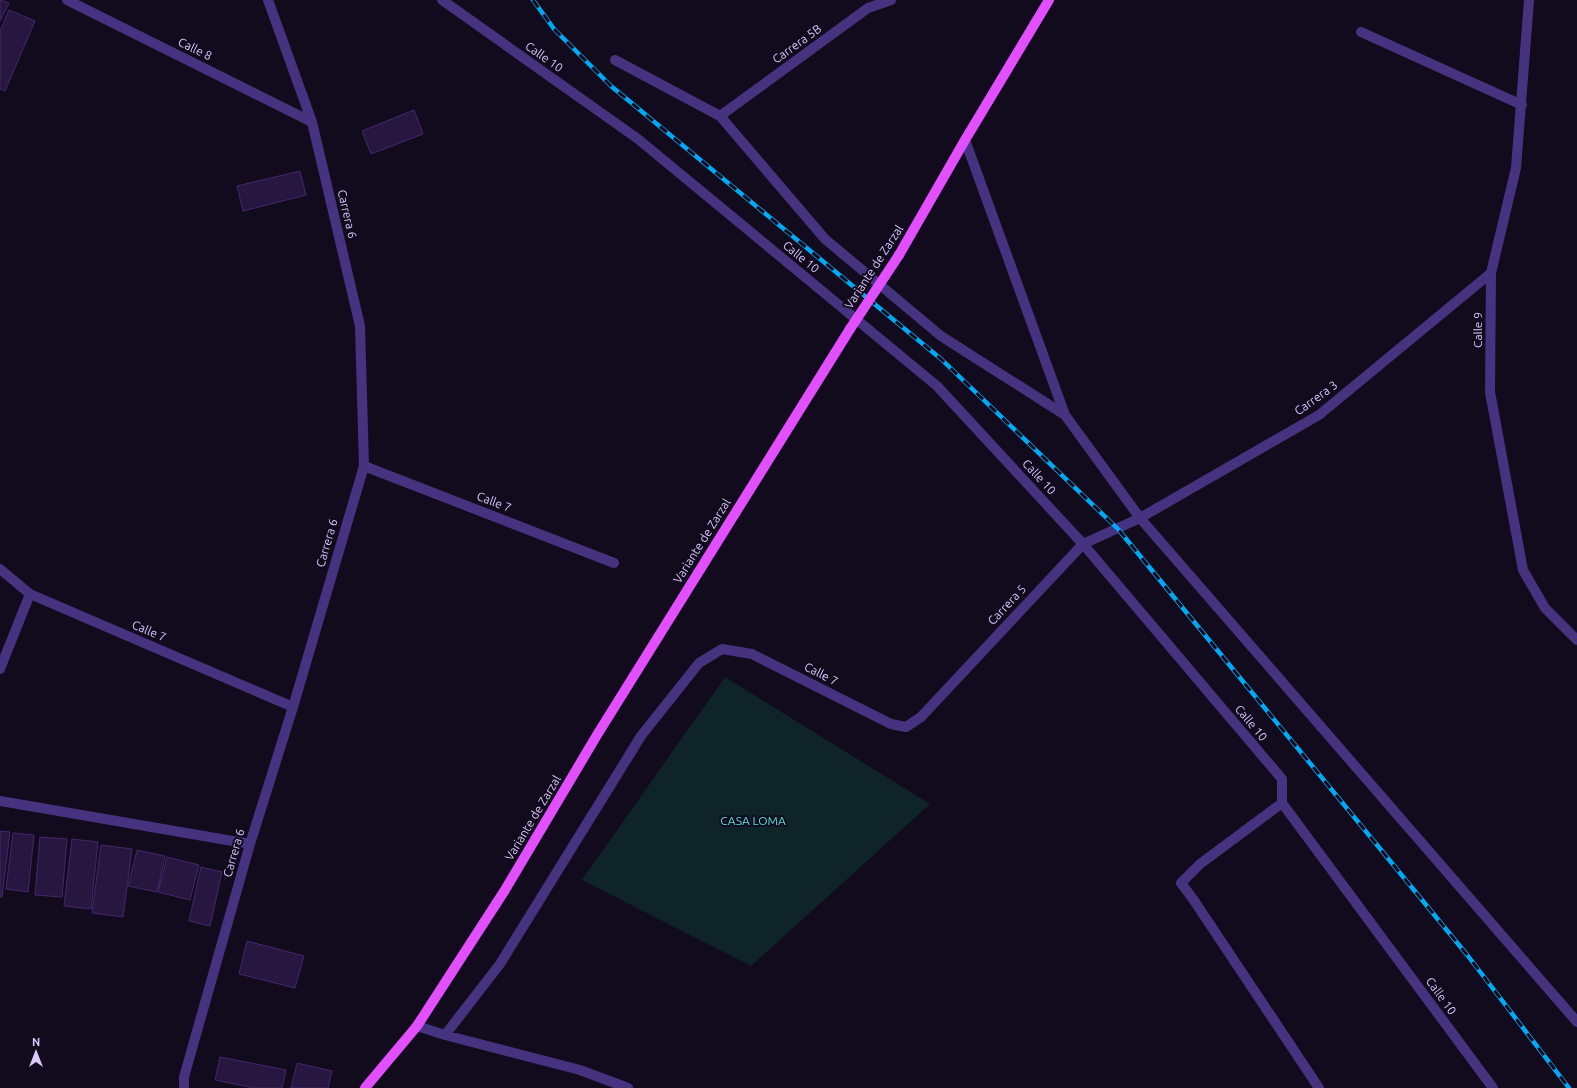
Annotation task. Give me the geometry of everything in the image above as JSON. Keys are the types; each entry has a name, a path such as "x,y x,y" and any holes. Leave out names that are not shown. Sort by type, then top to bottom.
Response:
{"main road":[{"name":"Variante de Zarzal","path":"365,1088 417,1026 505,890 597,735 850,329 899,255 965,140 1049,0"}],"street":[{"name":"Calle 8","path":"67,0 312,122"},
{"name":"Carrera 6","path":"184,1088 184,1077 250,844 364,466 360,326 312,122 268,0"},
{"name":"Calle 10","path":"442,0 638,139 937,386 1083,544 1282,779 1282,803 1493,1088"},
{"name":"Carrera 5B","path":"720,116 868,8 891,0"},
{"name":"Calle 9","path":"1529,0 1516,168 1491,273 1490,392 1523,570 1545,608 1577,640"},
{"path":"1361,32 1522,105"},
{"path":"615,60 720,116 825,239 941,336 1065,415"},
{"path":"965,140 1065,415 1140,518 1577,1022"},
{"name":"Carrera 3","path":"1140,518 1319,415 1491,273"},
{"name":"Calle 7","path":"364,466 614,563"},
{"name":"Carrera 5","path":"906,727 920,717 1083,544 1140,518"},
{"name":"Calle 7","path":"0,570 30,594 292,707"},
{"path":"0,669 30,594"},
{"name":"Calle 7","path":"445,1035 500,964 641,736 699,663 722,649 752,654 891,724 906,727"},
{"path":"0,801 250,844"},
{"path":"1282,803 1200,864 1181,883 1194,899 1319,1088"},
{"path":"417,1026 445,1035 580,1070 628,1088"}],"green space":[{"name":"CASA LOMA","path":"725,677 930,804 751,966 582,880"}],"building":[{"path":"0,0 9,3 0,21"},
{"path":"9,10 35,21 5,91 0,89 0,31"},
{"path":"414,110 423,134 371,154 362,131"},
{"path":"300,171 306,195 243,211 237,186"},
{"path":"0,831 10,832 2,897 0,897"},
{"path":"13,833 34,835 28,892 6,889"},
{"path":"40,837 67,839 62,897 35,895"},
{"path":"72,839 98,842 91,909 64,906"},
{"path":"101,845 132,849 123,917 92,913"},
{"path":"137,850 165,856 157,892 128,886"},
{"path":"167,857 199,865 190,900 158,892"},
{"path":"201,867 222,872 210,926 189,921"},
{"path":"247,941 304,956 295,988 239,974"},
{"path":"220,1057 286,1070 282,1088 254,1088 215,1080"},
{"path":"297,1063 332,1071 328,1088 291,1088"}],"railway":[{"path":"533,0 554,29 611,86 941,359 1118,529 1468,956 1569,1088"}]}
